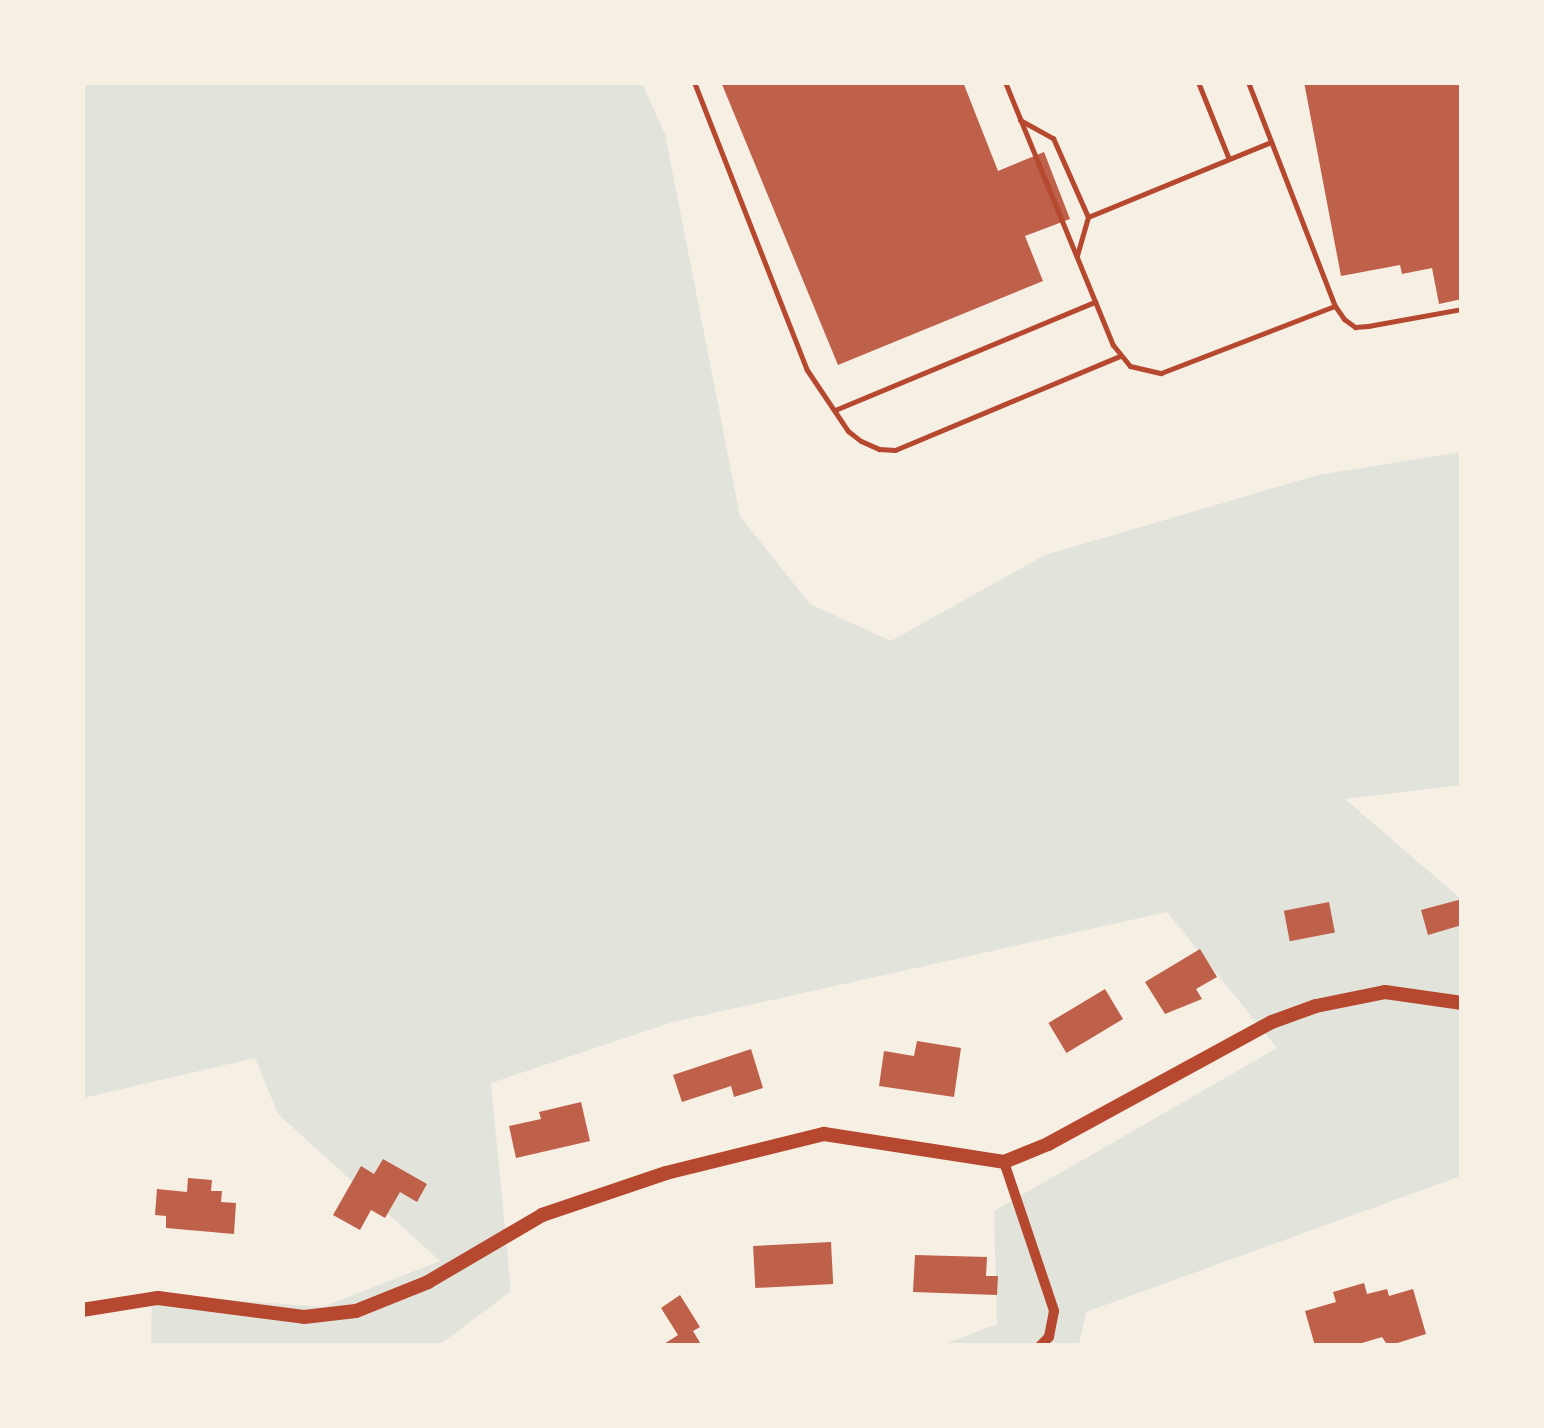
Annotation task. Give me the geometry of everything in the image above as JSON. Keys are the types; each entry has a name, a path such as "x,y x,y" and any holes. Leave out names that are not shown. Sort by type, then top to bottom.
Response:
{"street":[{"path":"82,1310 158,1298 304,1317 356,1312 428,1282 542,1214 666,1173 824,1134 1004,1162 1048,1144 1272,1022 1316,1006 1385,992 1462,1002"},
{"path":"1004,1162 1054,1311 1049,1337 1040,1346"}],"lane":[{"path":"694,82 807,370 834,411 861,441 878,449 895,450 1120,356"},
{"path":"1005,82 1120,356 1140,372 1161,373 1335,306"},
{"path":"1198,82 1229,159"},
{"path":"1248,82 1335,306 1344,319 1356,326 1368,326 1462,309"},
{"path":"1020,120 1054,138 1088,217 1076,258"},
{"path":"1088,217 1272,142"},
{"path":"834,411 1096,302"}],"shaded area":[{"path":"82,83 642,83 665,134 740,516 810,604 891,641 1045,555 1318,475 1461,452 1461,785 1345,799 1461,899 1461,1176 1086,1312 1079,1345 942,1345 997,1324 994,1211 1277,1048 1167,912 673,1022 491,1083 511,1291 439,1345 151,1345 152,1294 323,1307 440,1261 278,1114 255,1058 83,1098"}],"building":[{"path":"721,82 963,82 998,171 1044,152 1070,219 1025,236 1043,281 838,365"},
{"path":"1304,82 1462,82 1462,299 1439,304 1432,268 1402,274 1400,265 1341,276"},
{"path":"1462,899 1462,925 1428,935 1421,910"},
{"path":"1329,902 1335,932 1290,941 1284,911"},
{"path":"1200,949 1217,977 1196,989 1202,999 1165,1014 1145,982"},
{"path":"1105,989 1123,1019 1066,1053 1048,1023"},
{"path":"917,1041 961,1048 954,1097 879,1086 884,1051 914,1056"},
{"path":"751,1049 763,1088 734,1097 731,1086 682,1102 673,1075"},
{"path":"581,1102 590,1141 516,1158 509,1126 541,1119 539,1112"},
{"path":"383,1159 427,1184 417,1202 400,1192 385,1218 371,1210 360,1230 333,1215 361,1166 374,1174"},
{"path":"188,1178 212,1180 211,1191 222,1191 221,1202 236,1203 234,1234 166,1228 166,1216 155,1215 157,1189 187,1192"},
{"path":"831,1242 833,1284 755,1288 753,1246"},
{"path":"915,1255 987,1257 986,1276 998,1276 997,1295 913,1292"},
{"path":"1364,1283 1367,1294 1387,1289 1389,1296 1413,1289 1426,1334 1388,1346 1382,1337 1352,1346 1315,1346 1305,1311 1336,1302 1333,1292"},
{"path":"680,1295 700,1327 693,1331 702,1346 661,1346 678,1335 661,1308"}]}
